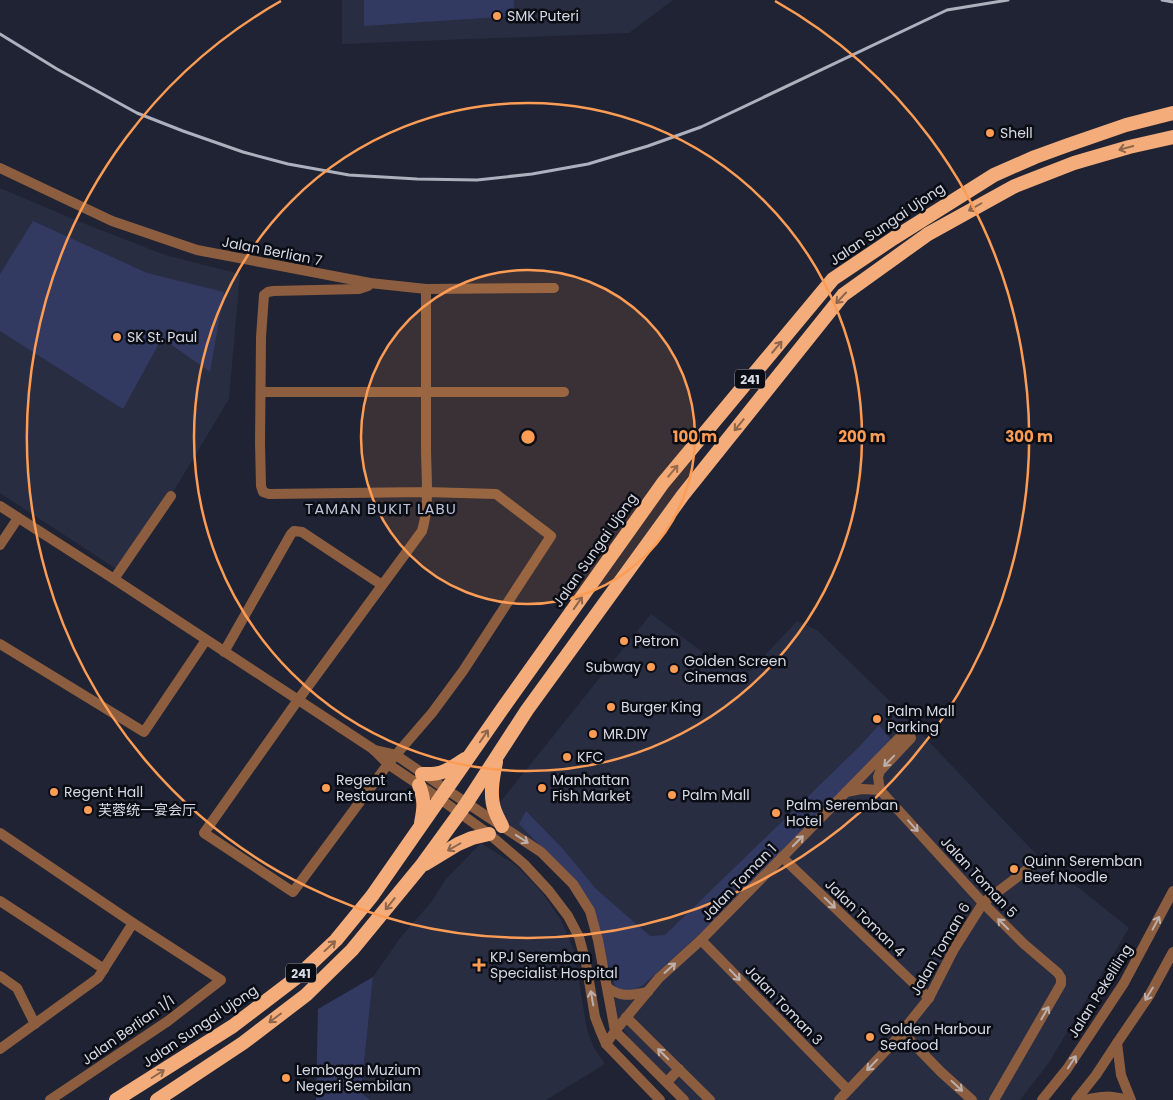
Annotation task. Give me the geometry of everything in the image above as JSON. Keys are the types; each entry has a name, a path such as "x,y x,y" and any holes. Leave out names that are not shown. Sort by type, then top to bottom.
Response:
{"highway":[{"name":"Jalan Sungai Ujong","path":"116,1100 233,1026 296,978 336,940 372,896 420,829 663,483 833,280 894,238 994,175 1034,157 1068,145 1126,125 1173,113"},
{"name":"241","path":"157,1100 243,1043 306,994 352,950 421,866 463,808 527,710 683,495 843,295 928,234 1015,186 1074,163 1173,136"},
{"path":"420,829 424,799 420,779 444,772 471,754"},
{"path":"496,758 492,796 494,810 502,826"},
{"path":"421,866 458,844 472,838 490,834"}],"street":[{"name":"Jalan Berlian 7","path":"0,168 112,222 197,250 370,283 426,289 554,288"},
{"path":"370,283 368,286 358,289 273,290 264,295 260,392 260,486 263,492 269,494 426,492 496,494 551,536 463,671 432,713 388,764 293,892 204,833 298,700 422,531 426,510 426,492 426,289"},
{"path":"260,392 564,392"},
{"path":"114,579 171,496"},
{"path":"0,506 298,700 373,750 388,764 420,779 463,808 530,871 549,891 568,916 579,937 586,963 595,1017 606,1044 660,1100"},
{"path":"0,545 18,518"},
{"path":"224,652 294,531 302,532 382,585"},
{"path":"0,644 144,732 206,640"},
{"name":"Jalan Toman 1","path":"606,1044 659,978 701,940 846,792 908,735 880,770 878,777 880,790"},
{"path":"373,750 396,755 420,779"},
{"path":"846,792 862,789 880,790"},
{"name":"Jalan Toman 5","path":"880,790 983,903 1024,944 1058,973 1061,978 1061,984 994,1100"},
{"path":"463,808 502,826 541,852 573,884 590,911 598,940 615,1031 684,1100"},
{"path":"0,833 134,923 98,978 0,1049"},
{"name":"Jalan Toman 4","path":"782,857 929,998"},
{"name":"Jalan Toman 6","path":"839,1100 893,1043 929,998 954,949 983,903 1032,866"},
{"name":"Jalan Pekeliling","path":"1042,1100 1067,1070 1124,983 1173,890"},
{"path":"0,901 104,969"},
{"name":"Jalan Berlian 1/1","path":"50,1100 168,1020 221,980 134,923"},
{"name":"Jalan Toman 3","path":"701,940 848,1090"},
{"path":"1076,1100 1096,1075 1149,996 1173,952"},
{"path":"0,976 17,988 35,1024"},
{"path":"608,988 624,996 648,992"},
{"path":"626,1017 710,1100"},
{"path":"902,1032 972,1100"},
{"path":"1117,1044 1121,1075 1131,1100"},
{"path":"667,1082 679,1069"},
{"path":"1084,1100 1114,1096 1127,1100"}],"shaded area":[{"name":"SMK Puteri","path":"342,0 673,0 629,33 342,44"},
{"path":"364,0 514,0 513,16 364,26"},
{"name":"SK St. Paul","path":"0,188 165,255 240,274 229,399 124,574 0,493"},
{"path":"33,221 147,273 224,292 210,372 162,338 123,409 0,331 0,274"},
{"path":"651,614 727,670 750,671 797,621 817,630 896,707 1035,853 1129,928 1048,1064 1020,1100 687,1100 637,1049 616,1019 587,891 493,811"},
{"path":"879,725 893,742 741,897 643,985 633,990 627,991 616,988 588,904 574,880 519,824 526,811 563,849 596,889 650,936 665,935 859,747"},
{"name":"KPJ Seremban Specialist Hospital","path":"481,843 517,866 541,891 561,920 574,951 587,1030 594,1048 605,1064 546,1100 370,1100 361,1092 373,977 400,938 432,901 446,879"},
{"path":"373,977 361,1092 370,1100 316,1100 318,1009"}],"railway":[{"path":"0,34 57,69 137,113 243,152 288,164 349,175 477,180 532,174 588,164 648,146 701,127 947,10 1008,0"},
{"path":"1162,0 1173,2"}],"place":[{"name":"SMK Puteri","path":"497,16"},
{"name":"Shell","path":"990,133"},
{"name":"SK St. Paul","path":"117,337"},
{"name":"Petron","path":"624,641"},
{"name":"Subway","path":"651,667"},
{"name":"Golden Screen Cinemas","path":"674,669"},
{"name":"Burger King","path":"611,707"},
{"name":"Palm Mall Parking","path":"877,719"},
{"name":"MR.DIY","path":"593,734"},
{"name":"KFC","path":"567,757"},
{"name":"Regent Restaurant","path":"326,788"},
{"name":"Manhattan Fish Market","path":"542,788"},
{"name":"Regent Hall","path":"54,792"},
{"name":"Palm Mall","path":"672,795"},
{"name":"芙蓉统一宴会厅","path":"88,810"},
{"name":"Palm Seremban Hotel","path":"776,813"},
{"name":"Quinn Seremban Beef Noodle","path":"1014,869"},
{"name":"KPJ Seremban Specialist Hospital","path":"479,965"},
{"name":"Golden Harbour Seafood","path":"870,1037"},
{"name":"Lembaga Muzium Negeri Sembilan","path":"286,1078"}],"district":[{"name":"TAMAN BUKIT LABU","path":"381,508"}]}
